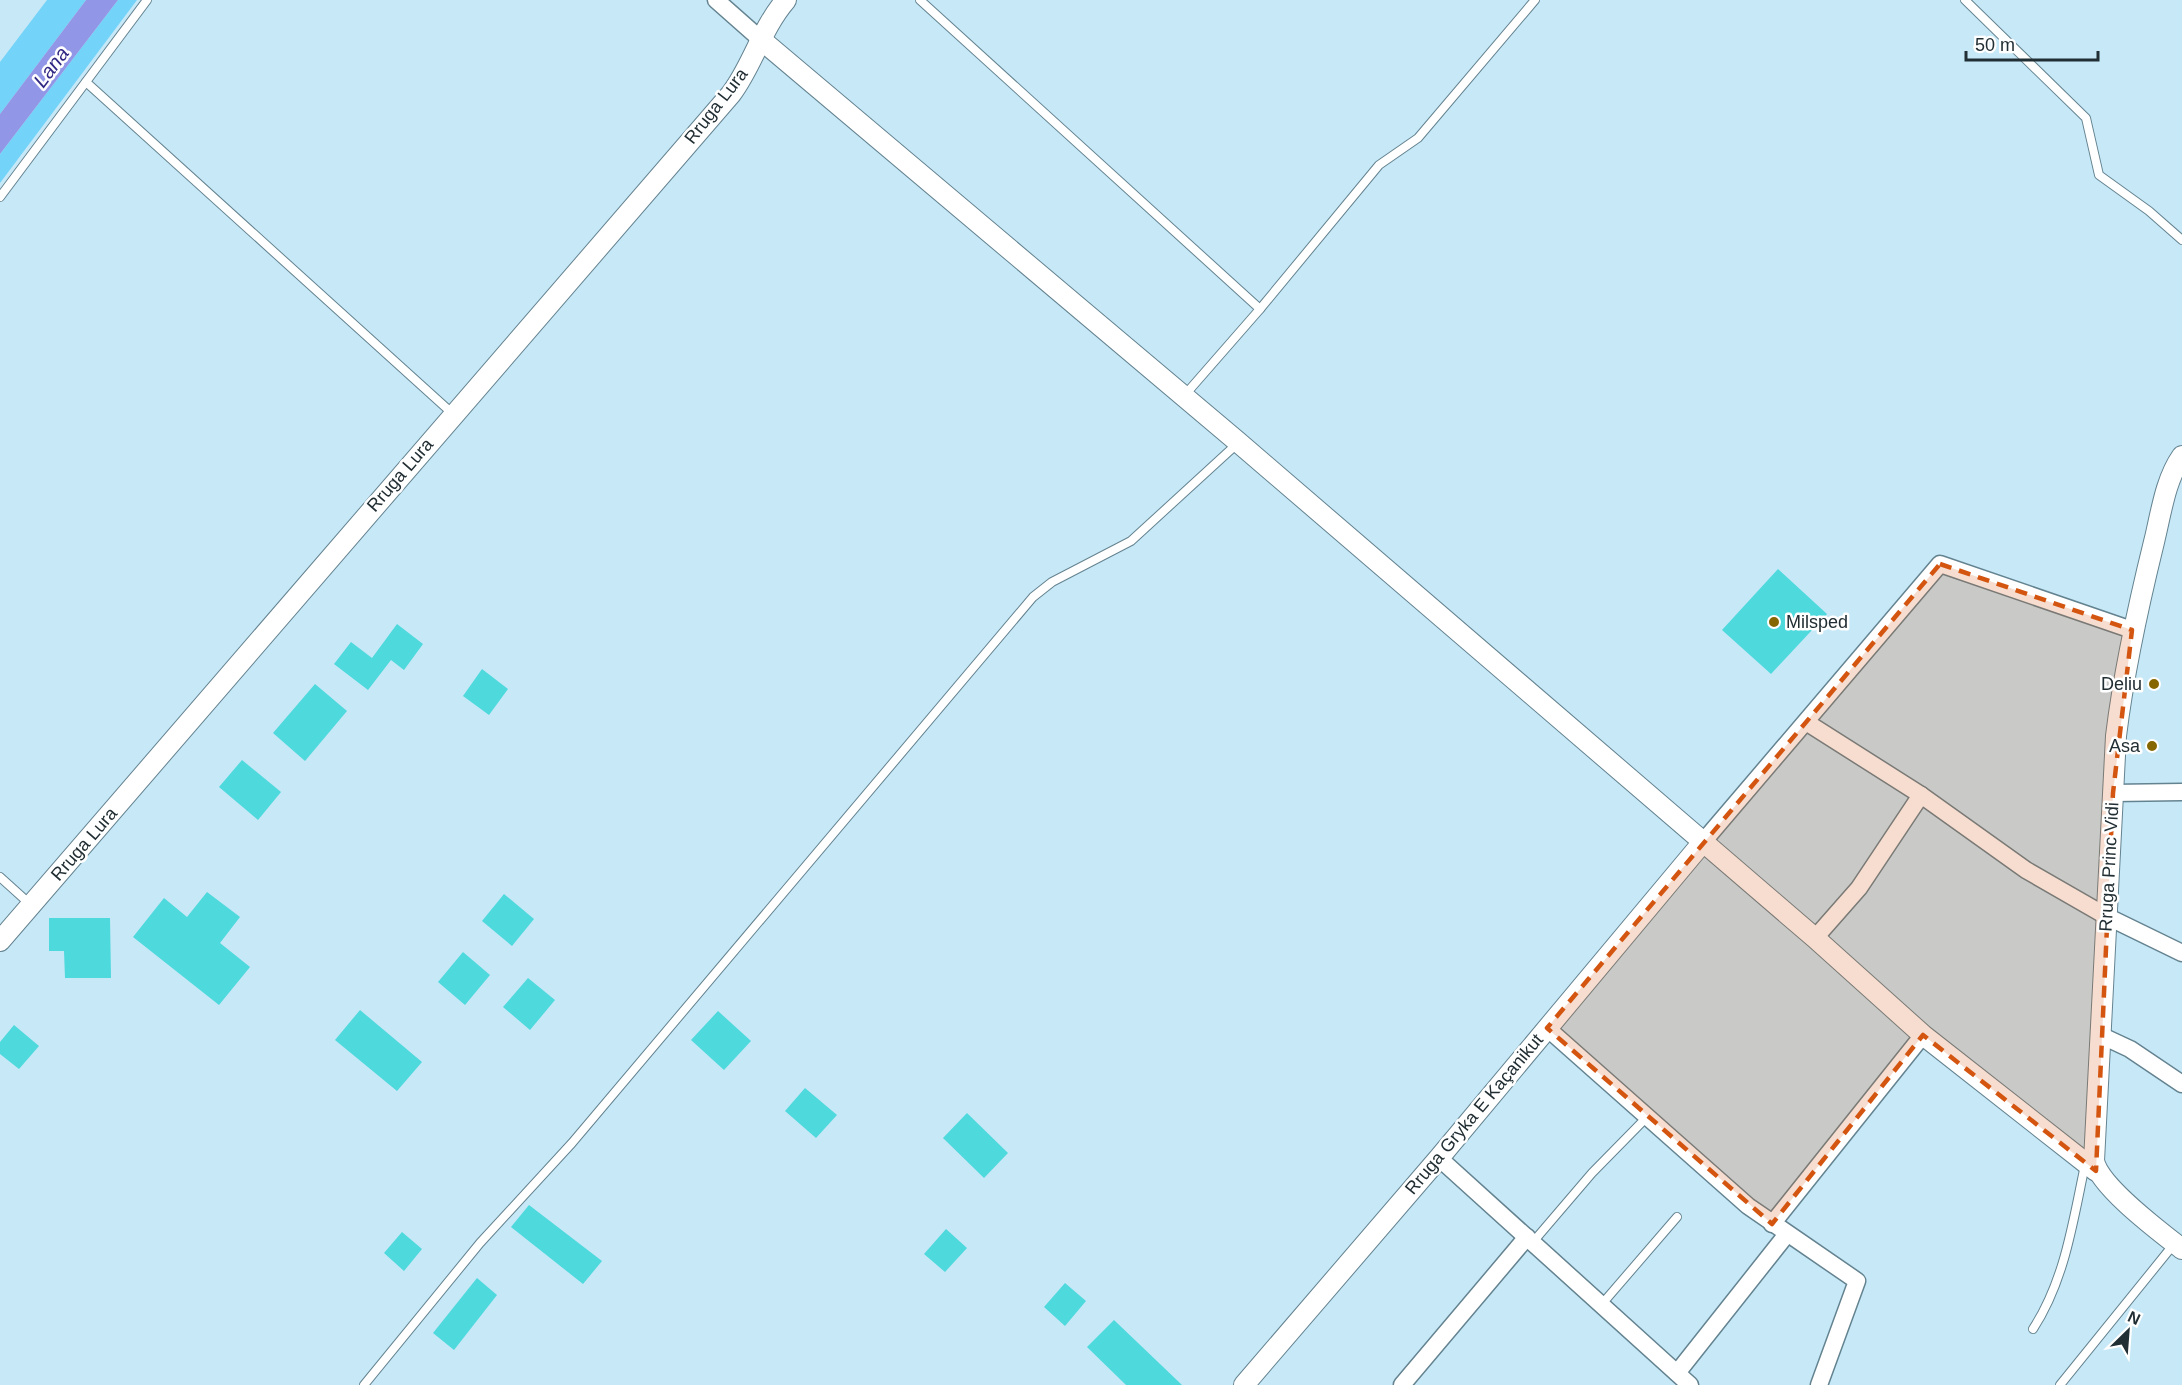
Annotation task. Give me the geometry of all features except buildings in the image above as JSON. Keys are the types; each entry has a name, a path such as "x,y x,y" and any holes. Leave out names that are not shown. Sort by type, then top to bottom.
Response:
{"street":[{"path":"716,0 1238,442 1815,938 1923,1035 2091,1168 2178,1246"},
{"name":"Rruga Lura","path":"0,941 742,80 759,38 786,0"},
{"name":"Rruga Princ Vidi","path":"2091,1168 2094,1149 2116,736 2132,630 2168,487 2182,456"},
{"path":"1703,842 1940,564 2132,630"},
{"path":"1806,722 1921,795 2026,870 2106,916 2182,953"},
{"path":"2113,793 2182,792"},
{"path":"1815,938 1858,888 1921,795"},
{"name":"Rruga Gryka E Kaçanikut","path":"1244,1385 1439,1158 1703,842"},
{"path":"1547,1028 1748,1206 1857,1281 1820,1385"},
{"path":"1772,1224 1923,1035"},
{"path":"2100,1035 2130,1049 2182,1084"},
{"path":"1439,1158 1683,1379 1787,1234"},
{"path":"1402,1385 1530,1239"}],"lane":[{"path":"0,197 147,0"},
{"path":"920,0 1260,309"},
{"path":"1183,396 1260,309 1379,165 1418,138 1535,0"},
{"path":"1965,0 2086,118 2099,175 2149,211 2182,240"},
{"path":"86,82 453,414"},
{"path":"364,1385 480,1244 572,1143 1034,597 1052,582 1131,541 1238,442"},
{"path":"0,877 31,906"},
{"path":"1530,1239 1647,1117"},
{"path":"2033,1329 2043,1313 2063,1267 2091,1168"},
{"path":"1602,1305 1677,1217"},
{"path":"2060,1385 2178,1246"}],"highlighted area":[{"path":"1940,564 2132,630 2113,793 2096,1171 1923,1035 1772,1224 1547,1028"}],"shaded area":[{"path":"47,0 86,0 0,114 0,62"},
{"path":"118,0 137,0 0,183 0,154"}],"water":[{"name":"Lana","path":"86,0 118,0 0,154 0,114"}],"place":[{"name":"Milsped","path":"1774,622"},
{"name":"Deliu","path":"2154,684"},
{"name":"Asa","path":"2152,746"}]}
